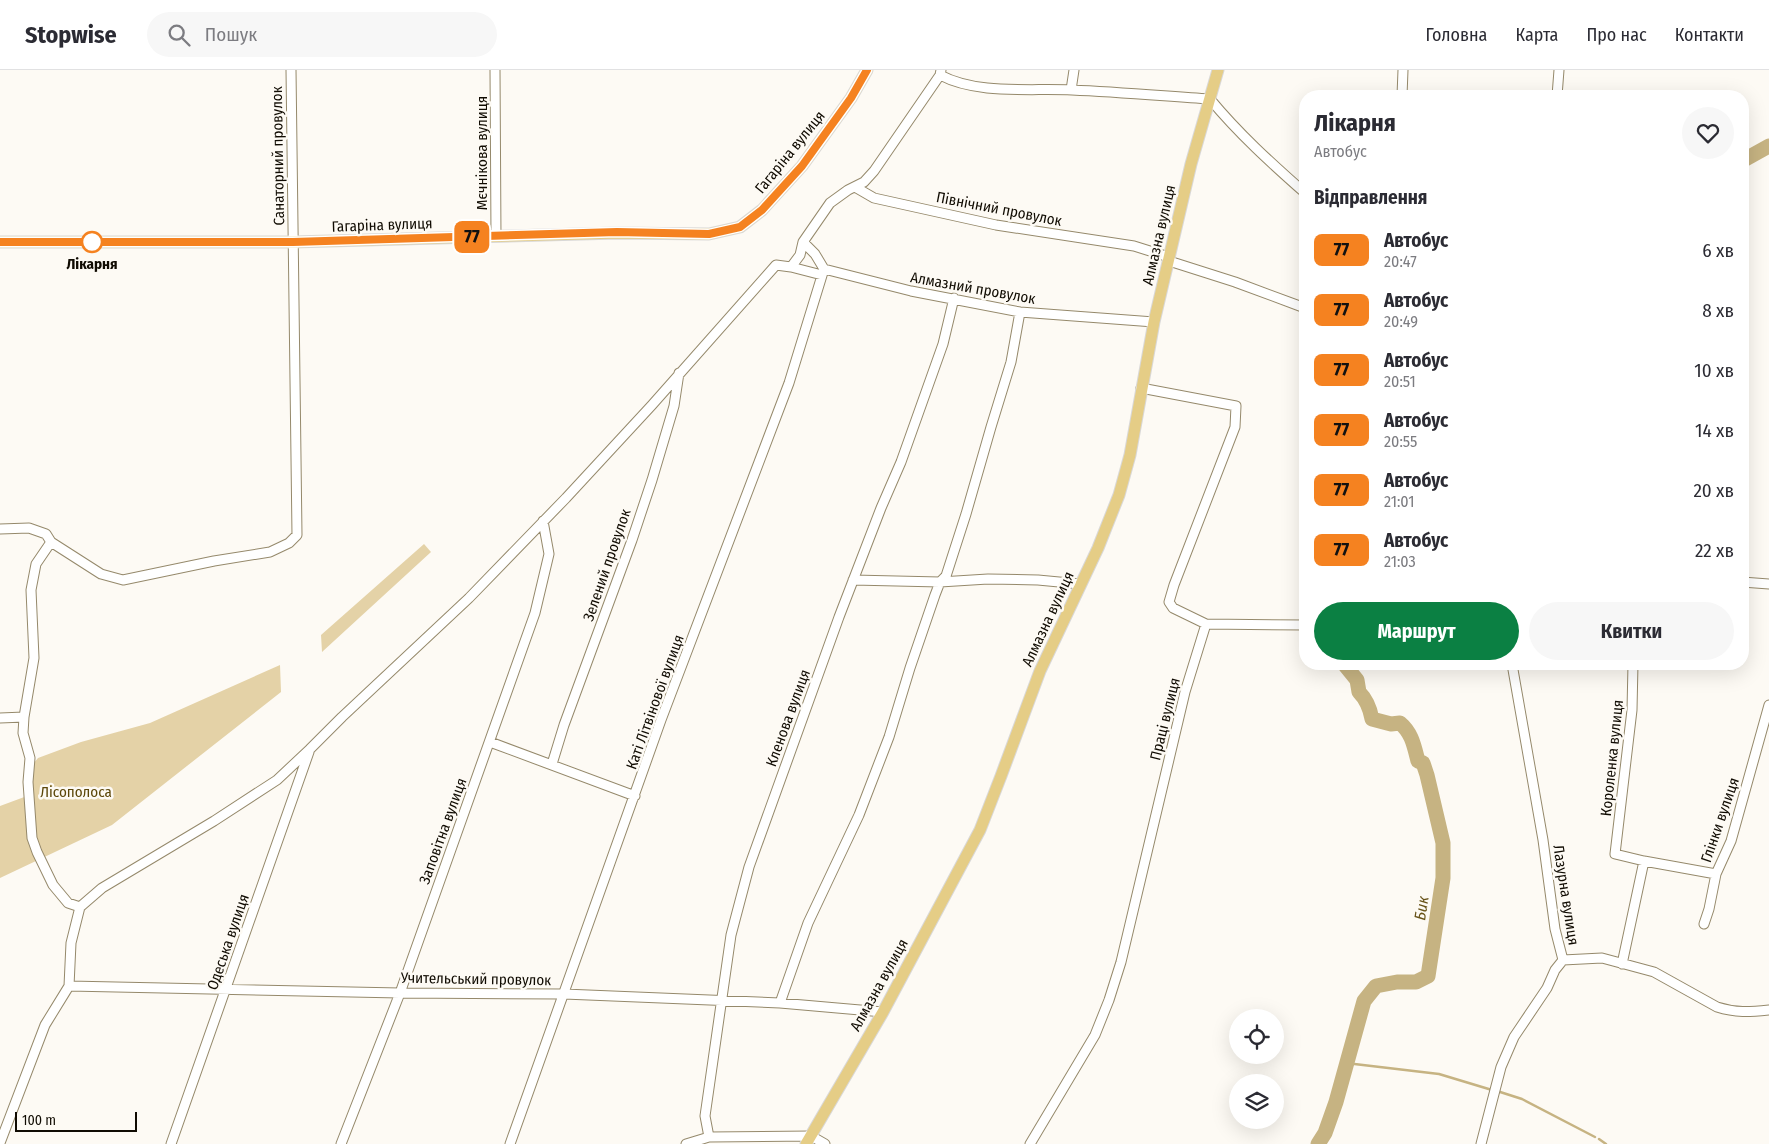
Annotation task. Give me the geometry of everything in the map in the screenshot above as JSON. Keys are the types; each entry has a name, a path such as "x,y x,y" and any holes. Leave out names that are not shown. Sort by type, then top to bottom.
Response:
{"main road":[{"name":"Гагаріна вулиця","path":"0,242 293,242 617,232 709,234 740,227 762,210 802,166 851,98 867,70"},
{"name":"Алмазна вулиця","path":"809,1140 883,1012 980,830 1002,776 1040,671 1098,548 1119,495 1130,455 1154,322 1191,164 1218,70"}],"street":[{"name":"Санаторний провулок","path":"48,538 101,574 123,580 214,560 270,552 289,543 297,535 291,70"},
{"name":"Мєчнікова вулиця","path":"495,70 496,236"},
{"path":"1071,90 1074,70"},
{"path":"1402,90 1403,70"},
{"path":"1557,90 1559,70"},
{"path":"0,1143 45,1025 68,986 71,943 80,907 102,888 214,821 277,780 469,598 652,405 776,265 791,268 800,255 803,242 830,203 848,190 864,182 874,171 941,73 955,83 1008,90 1071,90 1210,99 1257,151 1299,188"},
{"name":"Північний провулок","path":"855,187 874,198 996,226 1134,246 1299,306"},
{"path":"803,242 815,254 823,272"},
{"name":"Алмазний провулок","path":"791,268 823,272 1020,312 1154,322"},
{"name":"Каті Літвінової вулиця","path":"510,1144 661,720 789,383 823,272"},
{"name":"Кленова вулиця","path":"709,1138 705,1116 731,935 748,867 853,580 901,462 943,344 954,298"},
{"path":"780,1003 808,922 859,815 889,737 910,668 940,582 946,576 1011,362 1020,312"},
{"name":"Зелений провулок","path":"552,764 652,480 674,406 679,373"},
{"path":"1141,388 1236,406 1235,427 1174,585 1169,602 1173,608 1206,624 1299,625"},
{"name":"Заповітна вулиця","path":"340,1144 400,993 452,842 490,742 535,613 548,554 543,522"},
{"path":"0,529 29,528 48,538 36,564 30,590 34,658 23,733 30,758 28,782 32,838 53,885 68,903 80,907"},
{"path":"853,580 940,582 988,579 1038,580 1080,584"},
{"path":"1749,583 1769,584"},
{"name":"Праці вулиця","path":"1030,1144 1095,1035 1109,1000 1121,962 1185,692 1206,624"},
{"name":"Лазурна вулиця","path":"1481,1144 1501,1067 1514,1038 1563,960 1555,929 1543,840 1513,670"},
{"name":"Короленка вулиця","path":"1615,854 1632,710 1633,670"},
{"name":"Глінки вулиця","path":"1615,854 1716,874 1731,841 1769,705"},
{"path":"0,718 24,717"},
{"path":"490,742 635,796"},
{"name":"Одеська вулиця","path":"171,1144 310,749"},
{"path":"1622,964 1644,861"},
{"path":"1704,924 1716,874"},
{"path":"1563,960 1602,958 1659,974 1726,1010 1738,1013 1769,1010"},
{"name":"Учительський провулок","path":"68,986 400,993 564,994 780,1003 883,1012"},
{"path":"686,1144 709,1138 809,1140 825,1144"}],"green space":[{"path":"424,544 431,552 322,652 321,635"},
{"name":"Лісополоса","path":"280,665 281,692 112,825 0,878 0,806 27,796 34,774 33,764 38,758 81,742 150,723"}],"waterway":[{"name":"Бик","path":"1749,157 1769,146"},
{"name":"Бик","path":"1318,1144 1325,1133 1336,1102 1364,1001 1376,986 1397,982 1416,982 1428,976 1443,878 1443,843 1423,763 1418,761 1410,735 1400,723 1391,724 1372,719 1368,704 1359,692 1357,680 1349,670"},
{"path":"1346,1063 1439,1074 1492,1090"},
{"path":"1497,1091 1522,1099 1595,1137"},
{"path":"1599,1139 1606,1144"}],"bus line":[{"name":"77","path":"0,242 293,242 617,232 709,234 740,227 762,210 802,166 851,98 867,70"}],"place":[{"name":"Лікарня","path":"92,242"}]}
